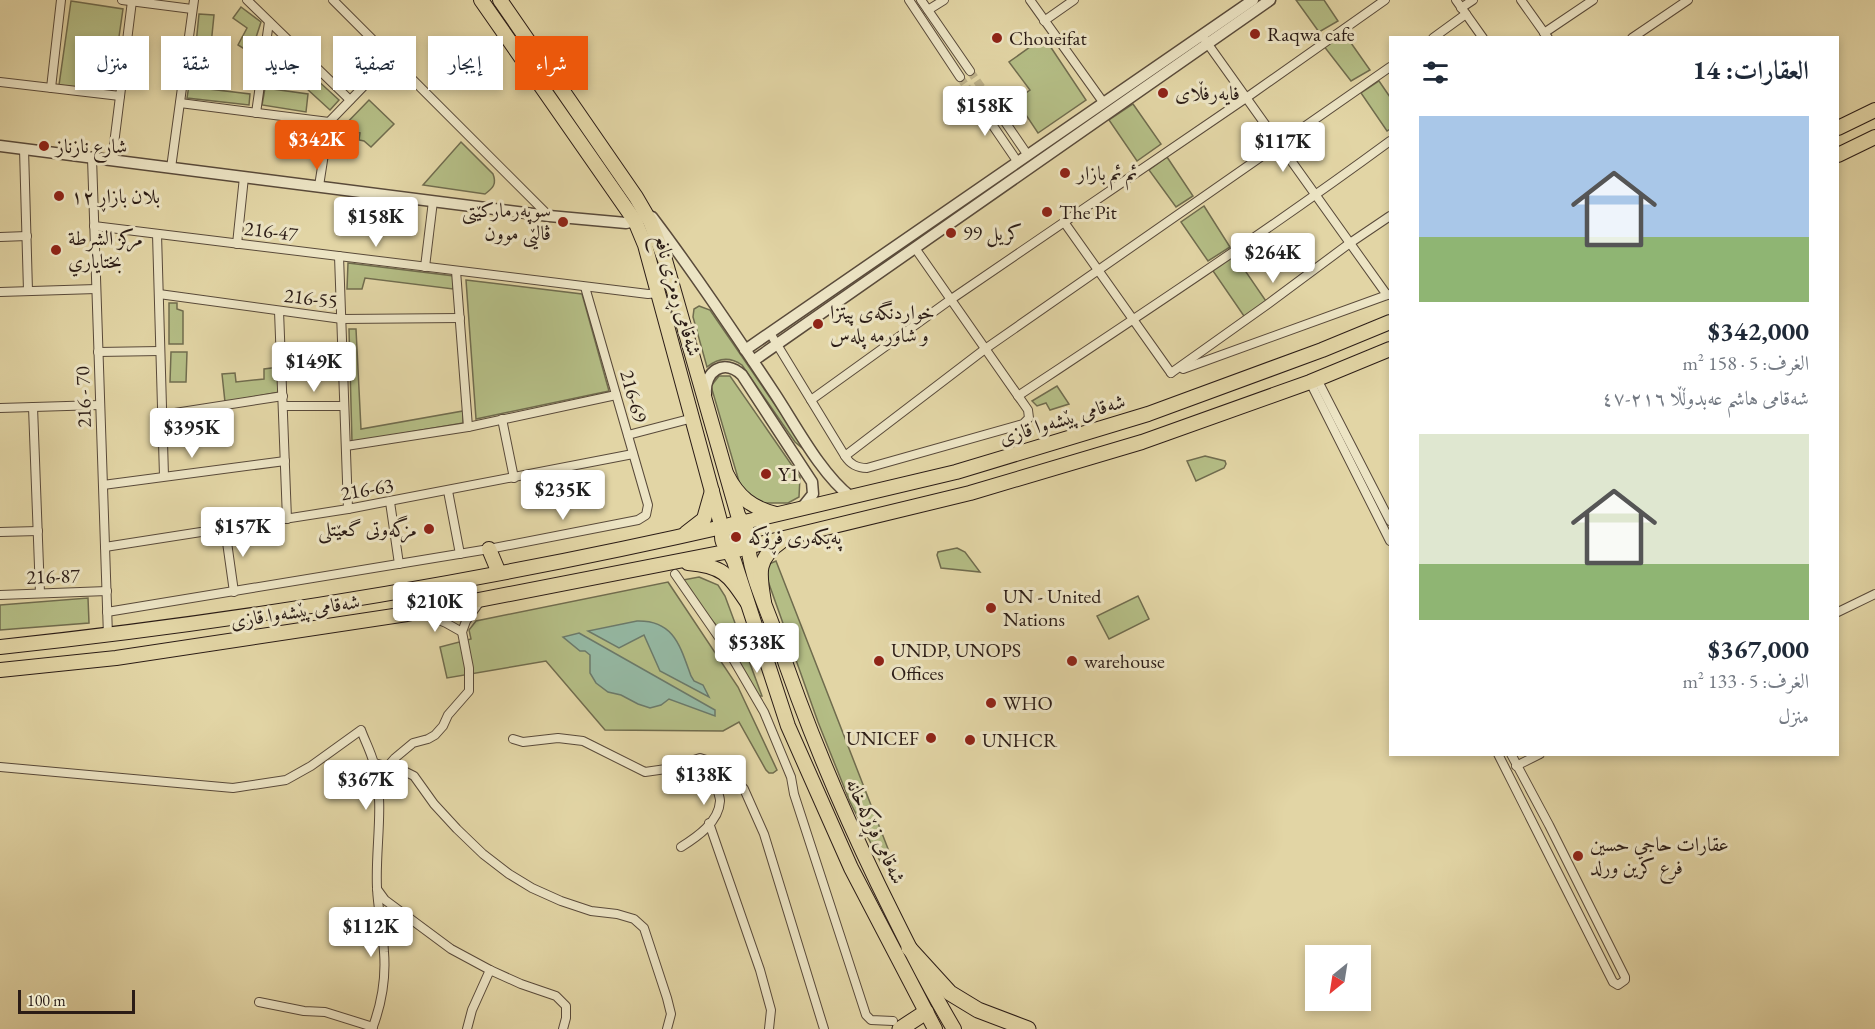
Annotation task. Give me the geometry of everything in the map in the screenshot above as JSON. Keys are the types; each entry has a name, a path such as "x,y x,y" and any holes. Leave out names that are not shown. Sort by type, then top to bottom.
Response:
{"highway":[{"path":"909,948 950,993 978,1010 1028,1029"},
{"path":"897,1025 933,1009"}],"main road":[{"name":"شەقامی ڕەمزی نافع","path":"481,0 635,221 645,245 714,496 736,537"},
{"name":"شەقامی ڕەمزی نافع","path":"500,0 636,196 650,221 665,260 727,475 732,495 736,537"},
{"path":"1839,128 1875,110"},
{"path":"1839,155 1875,137"},
{"name":"شەقامی پێشەوا قازی","path":"0,670 116,658 418,612 673,568 778,514 956,472 1148,414 1322,350 1389,322"},
{"name":"شەقامی پێشەوا قازی","path":"0,647 108,636 319,605 499,573 677,537 791,536 970,493 1142,442 1314,380 1389,349"},
{"path":"727,475 744,500 761,510 778,514"},
{"path":"677,537 704,519 714,496 725,503 732,495"},
{"path":"764,602 759,578 765,555 791,536"},
{"name":"شەقامی فڕۆکەخانە","path":"736,537 764,602 790,680 818,751 859,845 909,948 933,1009 935,1029"},
{"name":"شەقامی فڕۆکەخانە","path":"736,537 747,602 788,726 851,868 933,1009 954,1029"},
{"path":"489,549 499,573"},
{"path":"673,568 706,565 719,569 734,583 747,602"}],"street":[{"path":"51,88 61,0"},
{"path":"247,0 350,100"},
{"path":"333,0 369,36"},
{"path":"909,0 960,77"},
{"path":"921,0 970,70"},
{"path":"928,10 944,0"},
{"path":"1030,0 1103,102"},
{"path":"1044,21 1074,0"},
{"path":"753,361 1062,145 1205,39 1253,0"},
{"path":"745,350 1103,102 1270,0"},
{"path":"811,400 950,300 1385,0"},
{"path":"1456,0 1482,36"},
{"path":"1435,36 1473,0"},
{"path":"1521,0 1546,35 1593,0"},
{"path":"1635,36 1688,0"},
{"path":"112,160 120,96 127,1 193,4 171,168"},
{"path":"256,113 269,21"},
{"path":"1171,373 1389,294 1279,145 1205,39"},
{"path":"845,456 985,349 1389,68"},
{"path":"0,82 120,96"},
{"path":"416,83 549,216"},
{"path":"319,186 329,122 360,90"},
{"path":"984,91 1027,154"},
{"path":"974,98 1017,161"},
{"path":"180,103 329,122"},
{"path":"1055,135 1062,145"},
{"path":"1018,396 1316,195 1389,142"},
{"path":"0,146 549,216 626,223 635,221"},
{"path":"24,149 28,291"},
{"name":"216 - 70","path":"92,158 108,636"},
{"path":"1000,173 1006,184"},
{"path":"237,244 244,177"},
{"path":"636,196 753,361 813,453 835,483 851,497"},
{"path":"425,267 433,201"},
{"path":"1171,373 1389,217"},
{"path":"1064,222 1171,373"},
{"name":"216-47","path":"94,226 585,287 648,294 658,293"},
{"path":"157,234 164,476"},
{"path":"0,237 27,236"},
{"path":"770,333 845,456 854,465 867,468 1020,426 1027,422 1029,414 1018,396 915,248"},
{"path":"339,256 348,509"},
{"path":"456,271 468,427"},
{"name":"216-69","path":"489,549 638,520 646,515 648,505 585,287"},
{"path":"0,292 96,289"},
{"name":"216-55","path":"159,294 342,319 460,318"},
{"path":"279,311 287,519"},
{"path":"98,352 160,351"},
{"path":"707,404 706,386 711,373 723,368 737,371 742,375 811,478 812,497 801,509"},
{"path":"1314,380 1389,519"},
{"path":"1314,380 1389,539"},
{"path":"346,446 468,427 616,395"},
{"path":"162,415 283,396"},
{"path":"0,408 100,405"},
{"path":"284,406 344,405"},
{"path":"33,407 40,593"},
{"path":"628,435 693,418"},
{"path":"502,419 514,478"},
{"path":"791,448 801,459 810,459 813,453"},
{"name":"216-63","path":"105,547 390,502 633,454"},
{"path":"103,485 285,461"},
{"path":"448,491 460,554"},
{"path":"390,502 399,564"},
{"path":"225,528 234,592"},
{"path":"0,532 38,531"},
{"path":"107,612 489,549"},
{"path":"673,568 729,652 764,712 791,777 794,794 866,1015 871,1020 897,1025"},
{"name":"216-87","path":"0,595 106,591"},
{"path":"1839,612 1875,594"},
{"path":"388,766 413,743 435,735 469,691 470,668 462,632 466,621 482,600"},
{"path":"418,612 462,632"},
{"path":"0,767 233,788 286,780 311,766 361,730 374,763 378,783 377,889 384,955 383,985 377,1017 372,1028 326,1012 304,1011 259,1002"},
{"path":"513,739 523,742 558,738 583,741 645,772 666,769 700,758 722,765 744,789 764,834 824,1029"},
{"path":"1499,756 1613,982 1618,985 1622,984 1625,977 1512,756"},
{"path":"1516,766 1536,756"},
{"path":"681,848 704,832 716,813 720,800 706,760"},
{"path":"374,763 414,776 457,830 509,874 532,888 561,901 591,911 617,914 634,919 644,928 671,1014 667,1029"},
{"path":"710,823 760,970 771,1010 769,1029"},
{"path":"377,889 385,900 451,949 521,984 556,996 566,1006 563,1029"},
{"path":"467,1029 472,1010 490,970"}],"green space":[{"path":"1296,0 1324,0 1338,21 1319,32"},
{"path":"71,1 123,9 119,36 75,36 75,87 59,85"},
{"path":"241,7 261,22 256,36 243,36 243,48 238,45 247,28 233,18"},
{"path":"199,14 214,15 212,36 197,36"},
{"path":"1344,33 1370,70 1351,81 1323,45"},
{"path":"1044,37 1086,100 1038,133 1016,100 1030,90 1009,62"},
{"path":"1379,81 1389,96 1389,130 1387,131 1361,93"},
{"path":"321,84 339,100 330,110 308,90 321,90"},
{"path":"188,90 217,90 250,94 249,105 187,98"},
{"path":"265,90 308,94 306,112 262,105"},
{"path":"369,100 394,124 371,147 359,140 360,133 340,130"},
{"path":"1133,104 1161,144 1137,161 1109,120"},
{"path":"461,142 493,174 495,180 492,188 485,194 423,185"},
{"path":"1167,157 1193,196 1176,207 1149,170"},
{"path":"1204,206 1230,247 1208,261 1181,222"},
{"path":"1233,253 1268,304 1246,319 1211,268"},
{"path":"348,263 454,276 453,289 365,278 362,289 347,289"},
{"path":"466,280 582,294 609,391 476,419"},
{"path":"169,303 177,303 177,309 183,311 183,344 169,344"},
{"path":"699,306 710,310 808,453 795,442 742,365 733,360 724,359 707,367 693,317 694,309"},
{"path":"349,329 356,329 361,429 463,411 463,423 352,442"},
{"path":"171,352 187,352 186,382 170,382"},
{"path":"279,367 280,392 225,402 222,374 235,373 236,382 264,379 264,369"},
{"path":"719,376 730,376 800,477 799,497 788,503 756,503 740,485 711,386"},
{"path":"1057,386 1069,404 1050,410 1046,403 1037,406 1032,401"},
{"path":"1205,456 1225,461 1226,464 1224,468 1196,481 1187,461"},
{"path":"957,548 965,552 980,572 941,568 938,552"},
{"path":"776,561 892,859 881,863 850,802 818,722 768,581 769,564"},
{"path":"699,577 718,585 725,596 762,696 756,696 721,631 693,598 683,580"},
{"path":"668,582 738,687 777,770 773,773 766,770 739,722 723,731 605,730 546,661 447,678 440,647 471,639 469,630 476,621"},
{"path":"1138,596 1149,619 1109,639 1097,616"},
{"path":"88,598 89,623 0,630 0,605"}],"shaded area":[{"path":"637,621 660,625 674,637 691,676 694,681 703,685 709,697 660,671 644,635 619,648 588,631"},
{"path":"579,633 715,710 715,716 669,699 661,705 650,708 621,695 608,692 596,683 590,673 590,655 585,651 580,651 563,637"}],"tunnel":[{"path":"970,71 984,91"},
{"path":"960,77 974,98"}],"place":[{"name":"Raqwa cafe","path":"1255,34"},
{"name":"Choueifat","path":"997,38"},
{"name":"فايەرفڵای","path":"1163,93"},
{"name":"شارع نازناز","path":"44,146"},
{"name":"ئم ئم بازار","path":"1065,173"},
{"name":"بلان بازاڕ ١٢","path":"59,196"},
{"name":"The Pit","path":"1047,212"},
{"name":"سوپەرمارکێتی ڤالێی موون","path":"563,222"},
{"name":"99 كريل","path":"951,233"},
{"name":"مركز الشرطة بختاياري","path":"56,250"},
{"name":"خواردنگەی پیتزا و شاورمە پلەس","path":"818,324"},
{"name":"Y1","path":"766,474"},
{"name":"مزگەوتی گعێتلی","path":"429,529"},
{"name":"پەیکەری فڕۆکە","path":"736,537"},
{"name":"UN - United Nations","path":"991,608"},
{"name":"UNDP, UNOPS Offices","path":"879,661"},
{"name":"warehouse","path":"1072,661"},
{"name":"WHO","path":"991,703"},
{"name":"UNICEF","path":"931,738"},
{"name":"UNHCR","path":"970,740"},
{"name":"عقارات حاجي حسين فرع كرين ورلد","path":"1578,856"}]}
